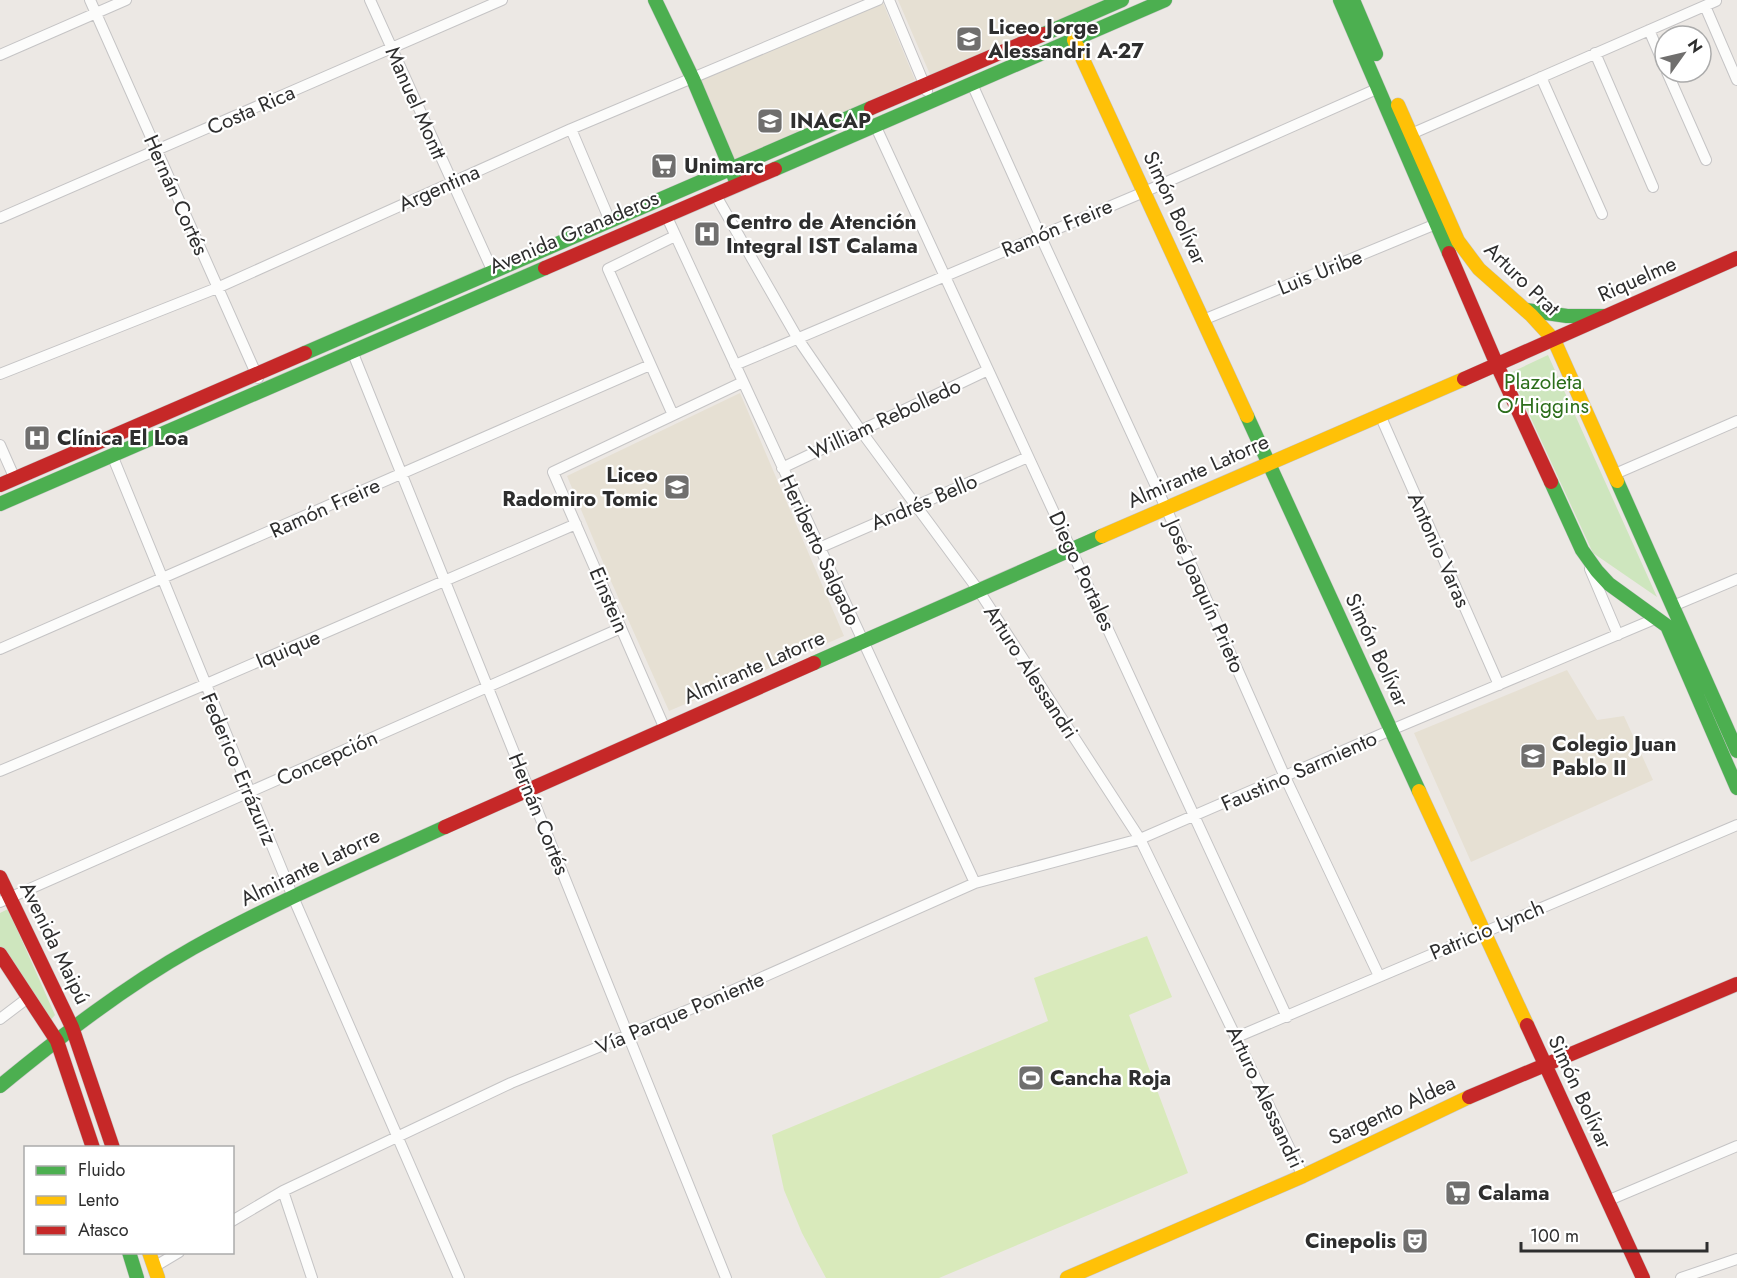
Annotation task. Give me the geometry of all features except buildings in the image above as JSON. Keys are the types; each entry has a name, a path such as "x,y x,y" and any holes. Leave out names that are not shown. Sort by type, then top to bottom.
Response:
{"main road":[{"path":"655,0 693,79 737,184"},
{"name":"Avenida Granaderos","path":"0,485 1122,0"},
{"name":"Avenida Granaderos","path":"0,504 1165,0"},
{"name":"Arturo Prat","path":"1340,0 1497,365 1582,550 1609,584 1658,618 1670,633 1737,788"},
{"name":"Arturo Prat","path":"1353,0 1458,241 1469,259 1545,328 1554,340 1737,748"},
{"name":"Simón Bolívar","path":"1074,40 1643,1278"},
{"name":"Riquelme","path":"1554,340 1737,258"},
{"path":"1526,310 1567,316 1606,316"},
{"name":"Almirante Latorre","path":"0,1086 72,1027 170,962 293,897 529,788 1554,340"},
{"name":"Avenida Maipú","path":"0,877 4,900 72,1027 112,1146"},
{"name":"Avenida Maipú","path":"0,954 57,1041 92,1146"},
{"name":"Sargento Aldea","path":"1067,1278 1303,1176 1456,1102 1737,984"},
{"path":"130,1254 137,1278"},
{"path":"150,1254 156,1272"}],"street":[{"name":"Hernán Cortés","path":"90,0 263,389"},
{"path":"0,55 126,0"},
{"name":"Manuel Montt","path":"370,0 493,272"},
{"name":"Costa Rica","path":"0,218 502,0"},
{"name":"Argentina","path":"0,374 217,288 571,129 878,0"},
{"path":"889,0 932,101"},
{"path":"1411,134 1716,1"},
{"path":"1705,6 1737,80"},
{"path":"1649,30 1653,39"},
{"path":"1595,53 1653,187"},
{"path":"1540,77 1602,214"},
{"name":"José Joaquín Prieto","path":"972,84 1166,508 1285,777 1379,976"},
{"path":"1672,84 1706,160"},
{"name":"Ramón Freire","path":"735,365 1144,192 1379,88"},
{"name":"Diego Portales","path":"875,125 1287,1017"},
{"path":"571,129 610,221"},
{"name":"Arturo Alessandri","path":"715,194 798,339 915,506 979,591 1140,839 1303,1176"},
{"name":"Heriberto Salgado","path":"666,215 975,884"},
{"name":"Luis Uribe","path":"1203,320 1437,224"},
{"path":"675,236 608,269 673,416 743,382"},
{"name":"Hernán Cortés","path":"352,351 726,1278"},
{"name":"Ramón Freire","path":"0,649 650,365"},
{"name":"William Rebolledo","path":"783,468 988,370"},
{"name":"Antonio Varas","path":"1380,415 1499,685"},
{"name":"Einstein","path":"665,729 553,472 673,416"},
{"path":"1615,474 1737,421"},
{"path":"0,445 15,479"},
{"name":"Federico Errázuriz","path":"112,455 204,685 293,897 459,1278"},
{"name":"Andrés Bello","path":"819,548 1028,457"},
{"name":"Iquique","path":"0,771 576,524"},
{"name":"Arturo Prat","path":"1582,550 1618,635"},
{"path":"1672,606 1737,579"},
{"name":"Faustino Sarmiento","path":"1140,839 1658,618"},
{"name":"Concepción","path":"4,900 621,628"},
{"name":"Patricio Lynch","path":"1237,1037 1737,825"},
{"name":"Vía Parque Poniente","path":"234,1220 283,1191 511,1083 628,1035 975,884 1140,839"},
{"path":"0,1019 29,997"},
{"path":"1608,1201 1737,1146"},
{"path":"283,1191 312,1278"},
{"path":"156,1272 177,1254"},
{"path":"1681,1278 1737,1258"}],"shaded area":[{"name":"Liceo Jorge Alessandri A-27","path":"898,0 1112,0 932,79"},
{"name":"INACAP","path":"883,3 915,80 734,162 698,80"},
{"path":"740,393 844,636 669,711 567,476"},
{"name":"Colegio Juan Pablo II","path":"1567,670 1597,720 1624,716 1653,780 1471,862 1414,733"}],"green space":[{"name":"Plazoleta O'Higgins","path":"1548,355 1657,597 1593,553 1510,373"},
{"path":"8,909 55,1015 49,1022 0,947 0,913"},
{"name":"Cancha Roja","path":"1147,936 1172,997 1129,1015 1188,1173 939,1278 826,1278 802,1233 784,1190 772,1135 1048,1021 1034,978"}],"traffic: fast":[{"path":"655,0 693,79 736,181"},
{"path":"1044,34 1122,0"},
{"path":"775,169 1165,0"},
{"path":"1340,0 1449,253"},
{"path":"1353,0 1376,54"},
{"path":"305,353 871,108"},
{"path":"0,504 545,268"},
{"path":"1526,310 1567,316 1606,316"},
{"path":"1247,416 1419,791"},
{"path":"1617,481 1737,751"},
{"path":"1551,482 1582,550 1597,571 1609,584 1667,626 1737,788"},
{"path":"814,663 1102,536"},
{"path":"0,1086 94,1013 167,963 286,900 445,827"},
{"path":"130,1254 137,1278"}],"traffic: slow":[{"path":"1074,40 1247,416"},
{"path":"1398,105 1458,241 1479,269 1531,315 1554,340 1617,481"},
{"path":"1102,536 1464,379"},
{"path":"1419,791 1527,1025"},
{"path":"1067,1278 1303,1176 1469,1097"},
{"path":"150,1254 158,1278"}],"traffic: jam":[{"path":"871,108 1044,34"},
{"path":"545,268 775,169"},
{"path":"1449,253 1551,482"},
{"path":"1464,379 1737,258"},
{"path":"0,485 305,353"},
{"path":"445,827 814,663"},
{"path":"0,877 72,1027 112,1146"},
{"path":"0,954 57,1041 92,1146"},
{"path":"1469,1097 1737,984"},
{"path":"1527,1025 1643,1278"}],"place":[{"name":"Liceo Jorge Alessandri A-27","path":"969,39"},
{"name":"INACAP","path":"770,121"},
{"name":"Unimarc","path":"664,166"},
{"name":"Centro de Atención Integral IST Calama","path":"707,234"},
{"name":"Clínica El Loa","path":"37,438"},
{"name":"Liceo Radomiro Tomic","path":"677,487"},
{"name":"Colegio Juan Pablo II","path":"1533,756"},
{"name":"Cancha Roja","path":"1031,1078"},
{"name":"Calama","path":"1458,1193"},
{"name":"Cinepolis","path":"1415,1241"}]}
